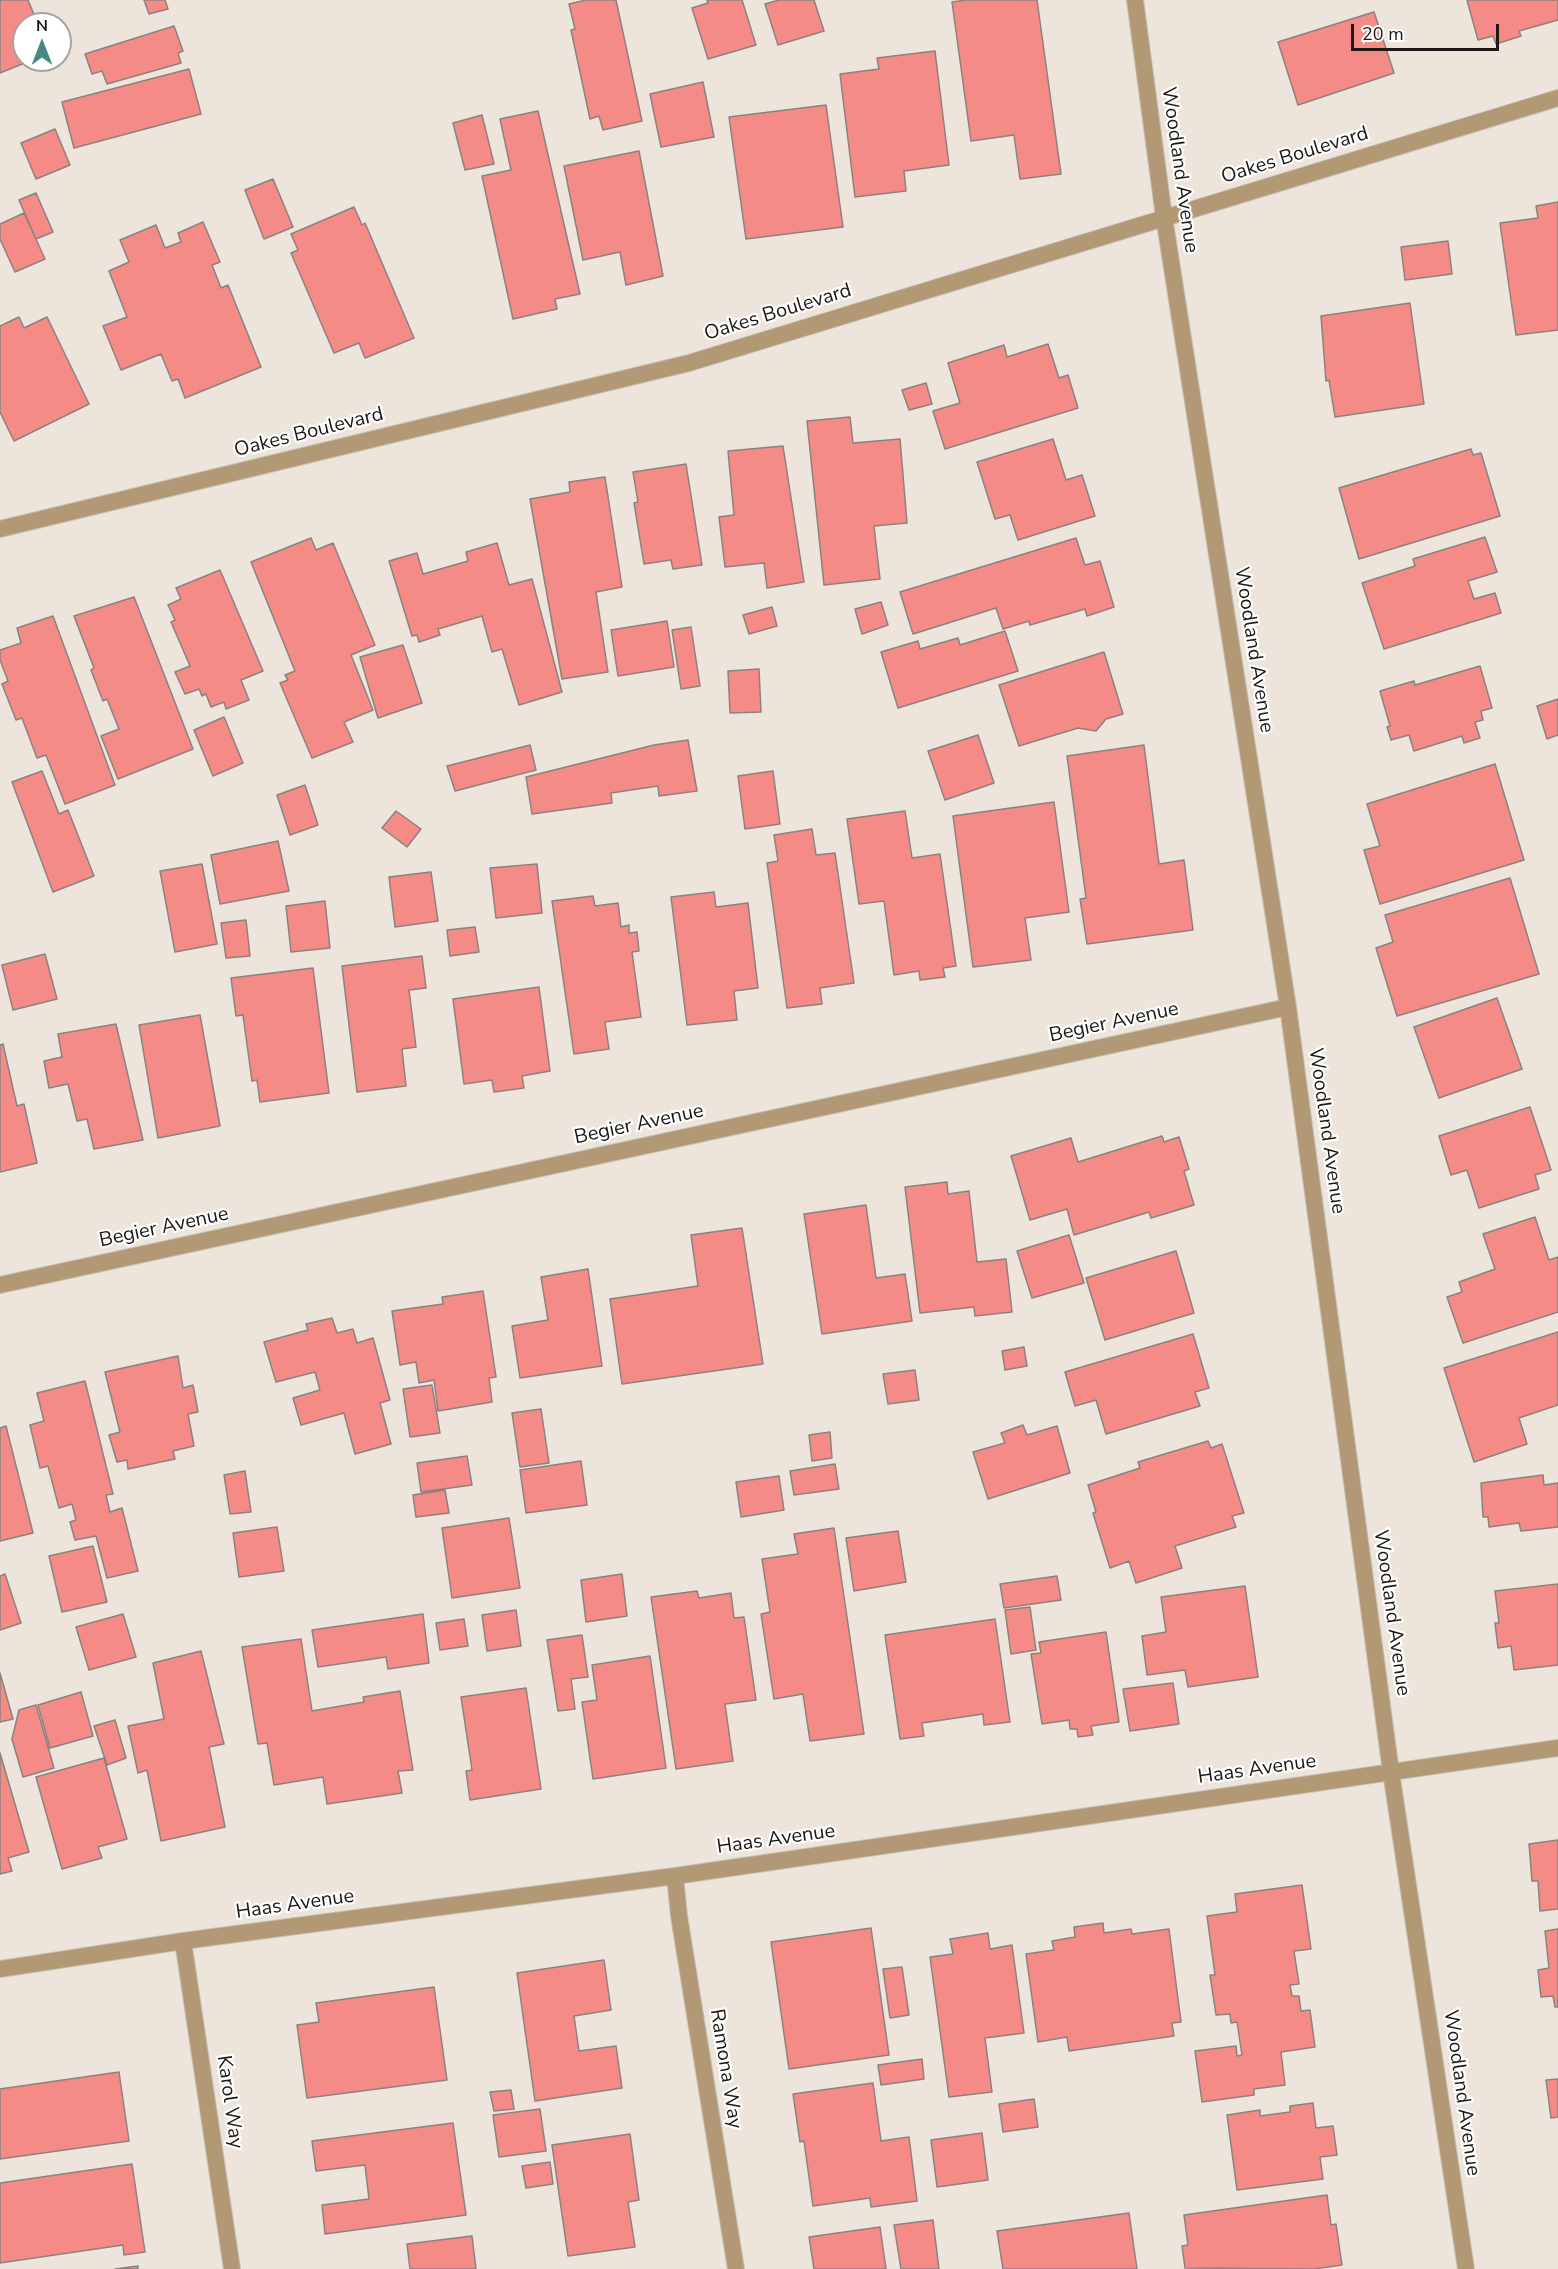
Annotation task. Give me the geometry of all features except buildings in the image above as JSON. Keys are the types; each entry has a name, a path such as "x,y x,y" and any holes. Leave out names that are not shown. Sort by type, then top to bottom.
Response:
{"street":[{"name":"Woodland Avenue","path":"1135,0 1164,217 1288,1006 1391,1772 1466,2269"},
{"name":"Oakes Boulevard","path":"0,529 689,363 1558,98"},
{"name":"Begier Avenue","path":"0,1285 1288,1006"},
{"name":"Haas Avenue","path":"0,1969 183,1941 675,1876 1558,1748"},
{"name":"Ramona Way","path":"675,1876 679,1916 736,2269"},
{"name":"Karol Way","path":"183,1941 232,2269"}]}
